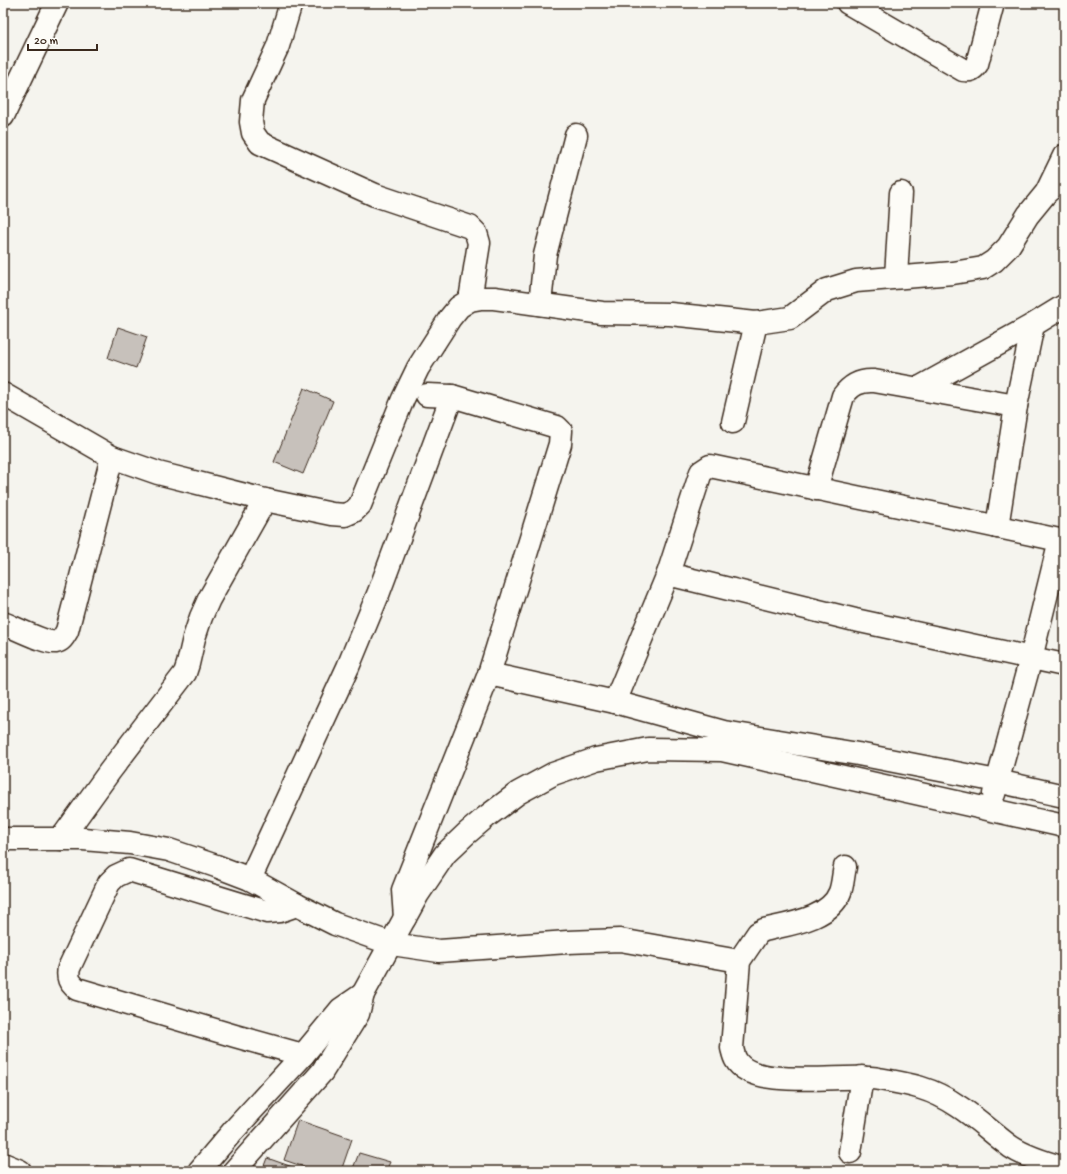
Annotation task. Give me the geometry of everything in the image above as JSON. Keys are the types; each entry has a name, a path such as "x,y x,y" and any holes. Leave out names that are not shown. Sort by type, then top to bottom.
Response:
{"street":[{"path":"3,116 57,3"},
{"path":"292,3 278,46 252,100 251,122 253,133 260,143 375,196 470,227 476,233 479,243 470,300"},
{"path":"848,3 963,70 968,71 973,69 977,64 993,3"},
{"path":"540,304 545,255 576,136"},
{"path":"1046,193 1064,156"},
{"path":"3,394 112,457 158,473 265,500 332,514 345,515 354,511 360,505 403,399 418,368 450,318 459,308 470,300 494,298 602,313 670,314 756,323 790,318 827,290 856,281 953,273 983,268 994,261 1008,247 1028,215 1046,193 1064,177"},
{"path":"896,277 901,193"},
{"path":"919,388 1033,325 1064,306"},
{"path":"733,422 756,323"},
{"path":"997,528 1016,406 1033,325"},
{"path":"816,489 843,396 849,388 857,382 866,380 919,388 1016,406"},
{"path":"405,919 403,890 489,674 560,444 561,431 557,426 452,396 426,395"},
{"path":"250,879 348,667 381,586 452,396"},
{"path":"3,623 47,641 56,642 62,640 67,631 112,457"},
{"path":"615,702 668,574 701,472 704,468 712,466 997,528 1062,540 997,781 991,809"},
{"path":"61,839 110,771 185,673 192,652 194,638 209,599 265,500"},
{"path":"668,574 855,620 1064,665"},
{"path":"489,674 615,702 723,741 1064,826"},
{"path":"234,1171 322,1072 358,1014 363,994 392,944 418,894 445,854 486,817 518,793 553,774 596,759 648,749 723,741 858,754 997,781 1064,796"},
{"path":"3,839 83,839 130,843 169,850 250,879 335,924 392,944 439,951 560,942 620,940 739,961"},
{"path":"845,867 840,892 835,901 826,910 814,917 764,930 758,933 739,961 732,1048 736,1061 744,1068 760,1076 806,1080 862,1077 925,1088 958,1106 1012,1148 1064,1168"},
{"path":"297,905 280,911 267,912 129,870 116,876 109,883 69,968 68,977 70,983 77,989 303,1055"},
{"path":"199,1171 233,1131 303,1055 341,1009 363,994"},
{"path":"850,1152 862,1077"},
{"path":"3,1164 20,1171"}],"building":[{"path":"118,327 147,337 136,368 108,358"},
{"path":"304,388 333,401 303,474 274,462"},
{"path":"298,1120 352,1139 341,1171 316,1171 284,1160"},
{"path":"359,1153 390,1162 386,1171 352,1171"},
{"path":"267,1158 304,1171 262,1171"},
{"path":"96,1166 133,1171 96,1171"}]}
